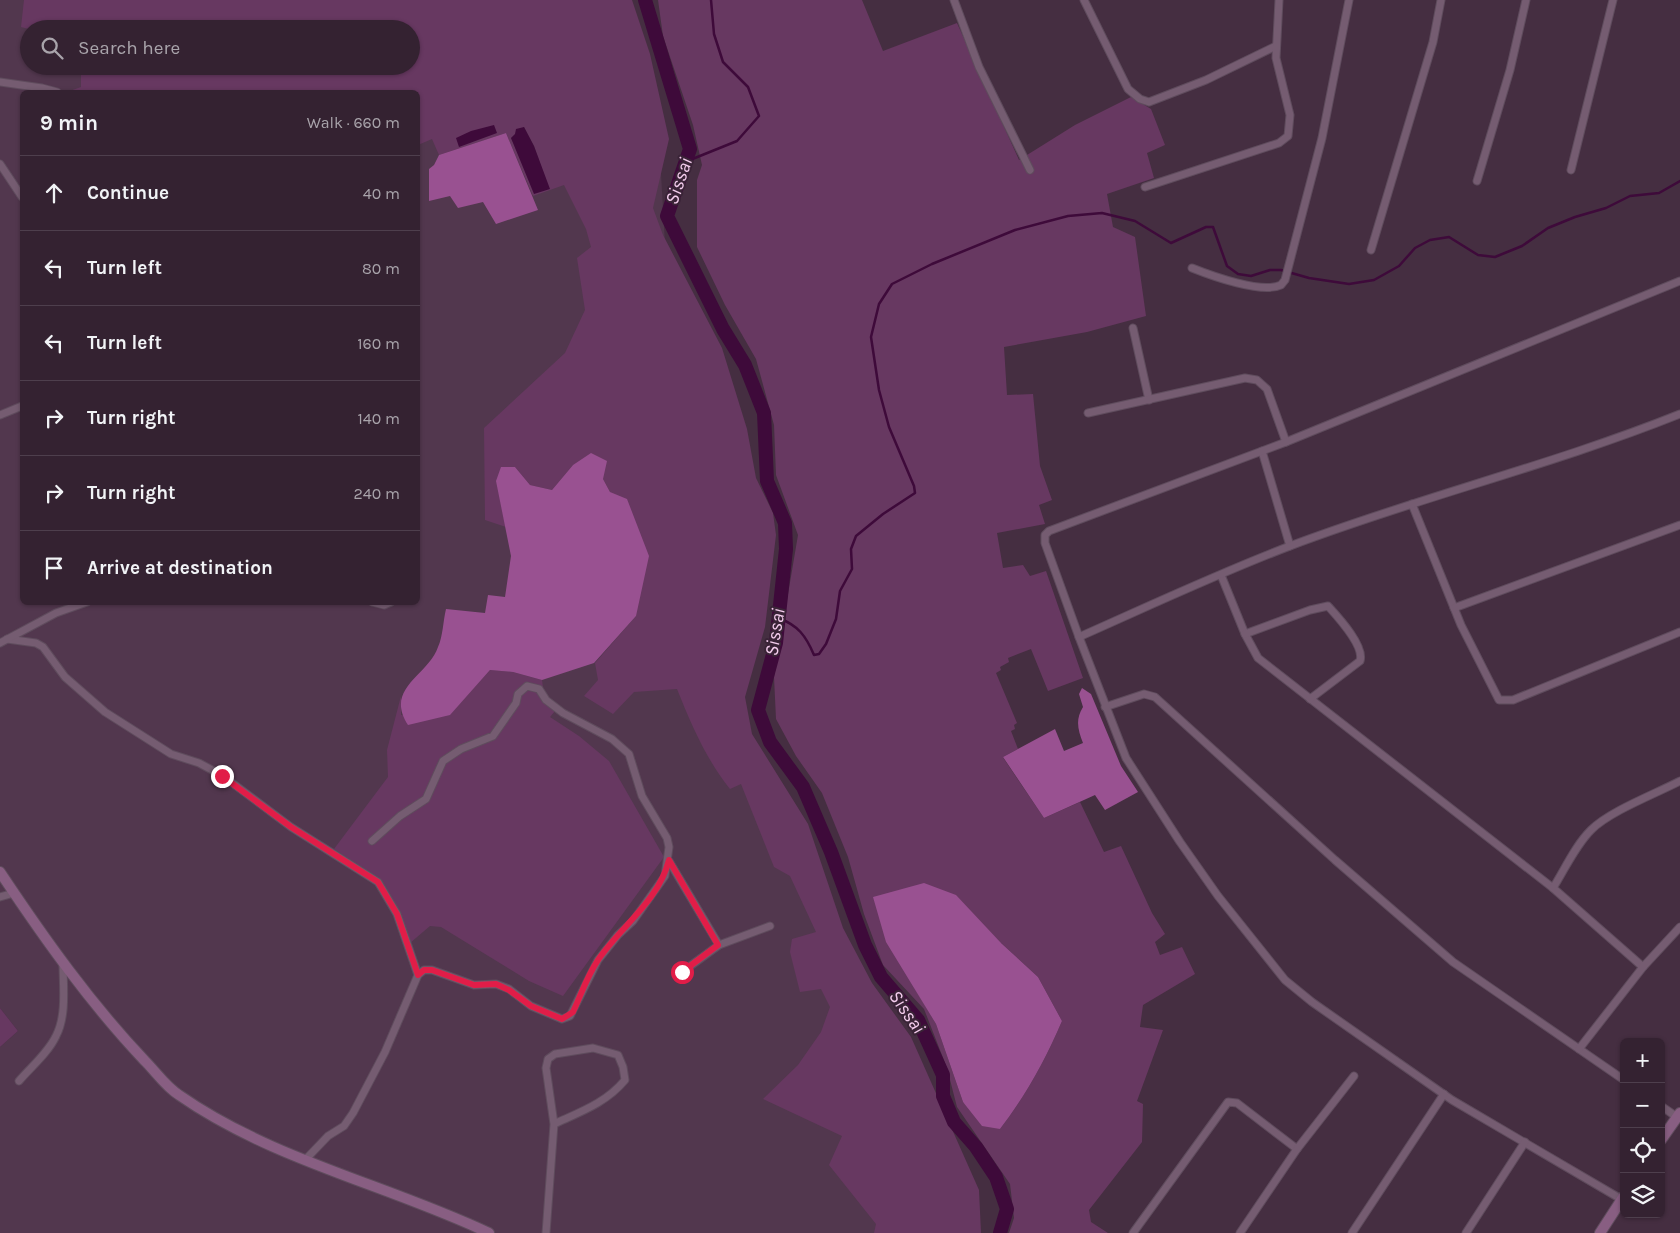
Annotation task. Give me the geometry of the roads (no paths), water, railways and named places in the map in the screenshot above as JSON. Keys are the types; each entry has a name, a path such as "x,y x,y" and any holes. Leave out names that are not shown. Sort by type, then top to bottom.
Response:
{"street":[{"path":"954,0 979,67 1030,170"},
{"path":"1084,0 1128,89 1140,99 1149,102 1206,80 1276,46"},
{"path":"1145,187 1279,143 1288,136 1290,115 1276,58 1279,0"},
{"path":"1192,268 1210,275 1267,288 1281,285 1284,280 1322,138 1349,0"},
{"path":"1371,250 1433,42 1441,0"},
{"path":"1477,181 1510,70 1526,0"},
{"path":"1571,170 1613,0"},
{"path":"0,82 42,90"},
{"path":"0,164 20,194"},
{"path":"1620,1195 1444,1094 1312,1002 1285,980 1218,896 1180,842 1126,758 1045,543 1046,533 1286,442 1680,281"},
{"path":"1133,328 1149,400"},
{"path":"1088,413 1245,378 1257,380 1267,389 1286,442"},
{"path":"0,415 20,407"},
{"path":"1079,637 1290,546 1412,504 1630,434 1680,414"},
{"path":"1262,451 1290,546"},
{"path":"1412,504 1454,608 1494,694 1504,702 1680,632"},
{"path":"1454,608 1680,525"},
{"path":"1221,575 1245,634 1258,658 1553,888 1643,967"},
{"path":"3,641 56,613 79,605"},
{"path":"1245,634 1310,610 1328,606 1358,646 1361,657 1360,661 1310,699"},
{"path":"3,641 36,643 43,647 65,677 105,712 171,754 199,763 222,776 291,827 378,882 397,914 418,975"},
{"path":"306,1159 328,1136 344,1126 353,1113 388,1045 418,975 424,970 432,970 474,985 496,984 509,990 531,1006 562,1019 567,1018 573,1012 598,960 651,897 665,876 669,860 667,838 642,796 629,754 612,739 562,713 546,700 539,689 532,686 522,688 507,718 493,736 461,749 443,761 426,799 400,816 372,841"},
{"path":"1105,706 1144,694 1155,697 1335,860 1453,962 1620,1077"},
{"path":"1553,888 1582,840 1593,828 1612,815 1680,781"},
{"path":"669,860 718,945"},
{"path":"0,872 63,963 125,1040 177,1094 220,1122 306,1159 454,1216 489,1233"},
{"path":"0,897 14,893"},
{"path":"682,972 718,945 770,926"},
{"path":"1579,1049 1643,967 1680,927"},
{"path":"19,1081 46,1051 56,1036 62,1016 63,963"},
{"path":"546,1233 554,1124 546,1068 548,1059 555,1054 593,1048 618,1055 623,1067 625,1080 614,1092 594,1107 554,1124"},
{"path":"1240,1233 1297,1149 1354,1076"},
{"path":"1352,1233 1444,1094"},
{"path":"1133,1233 1228,1102 1237,1103 1297,1149"},
{"path":"1665,1108 1678,1115 1665,1134"},
{"path":"1466,1233 1525,1142"},
{"path":"1600,1233 1620,1202"}],"waterway":[{"name":"Sissai","path":"645,0 690,149 667,216 723,329 745,365 764,413 767,481 785,523 786,549 776,643 758,710 770,742 803,787 831,852 865,945 881,977 918,1020 943,1075 943,1096 954,1122 976,1147 996,1177 1007,1209 1000,1233"},
{"path":"685,162 737,141 759,116 748,87 723,62 714,34 711,0"},
{"path":"778,618 796,628 808,642 814,655 819,654 826,644 836,619 840,591 852,569 851,549 856,536 883,514 915,493 914,486 889,427 879,390 871,337 879,304 892,284 932,264 1015,230 1068,216 1102,213 1135,221 1171,243 1206,227 1213,227 1227,266 1238,274 1251,276 1270,270 1281,270 1309,278 1349,284 1374,280 1399,266 1415,248 1430,240 1449,237 1478,255 1495,257 1522,246 1548,228 1575,217 1606,208 1630,196 1659,193 1680,181"}]}
